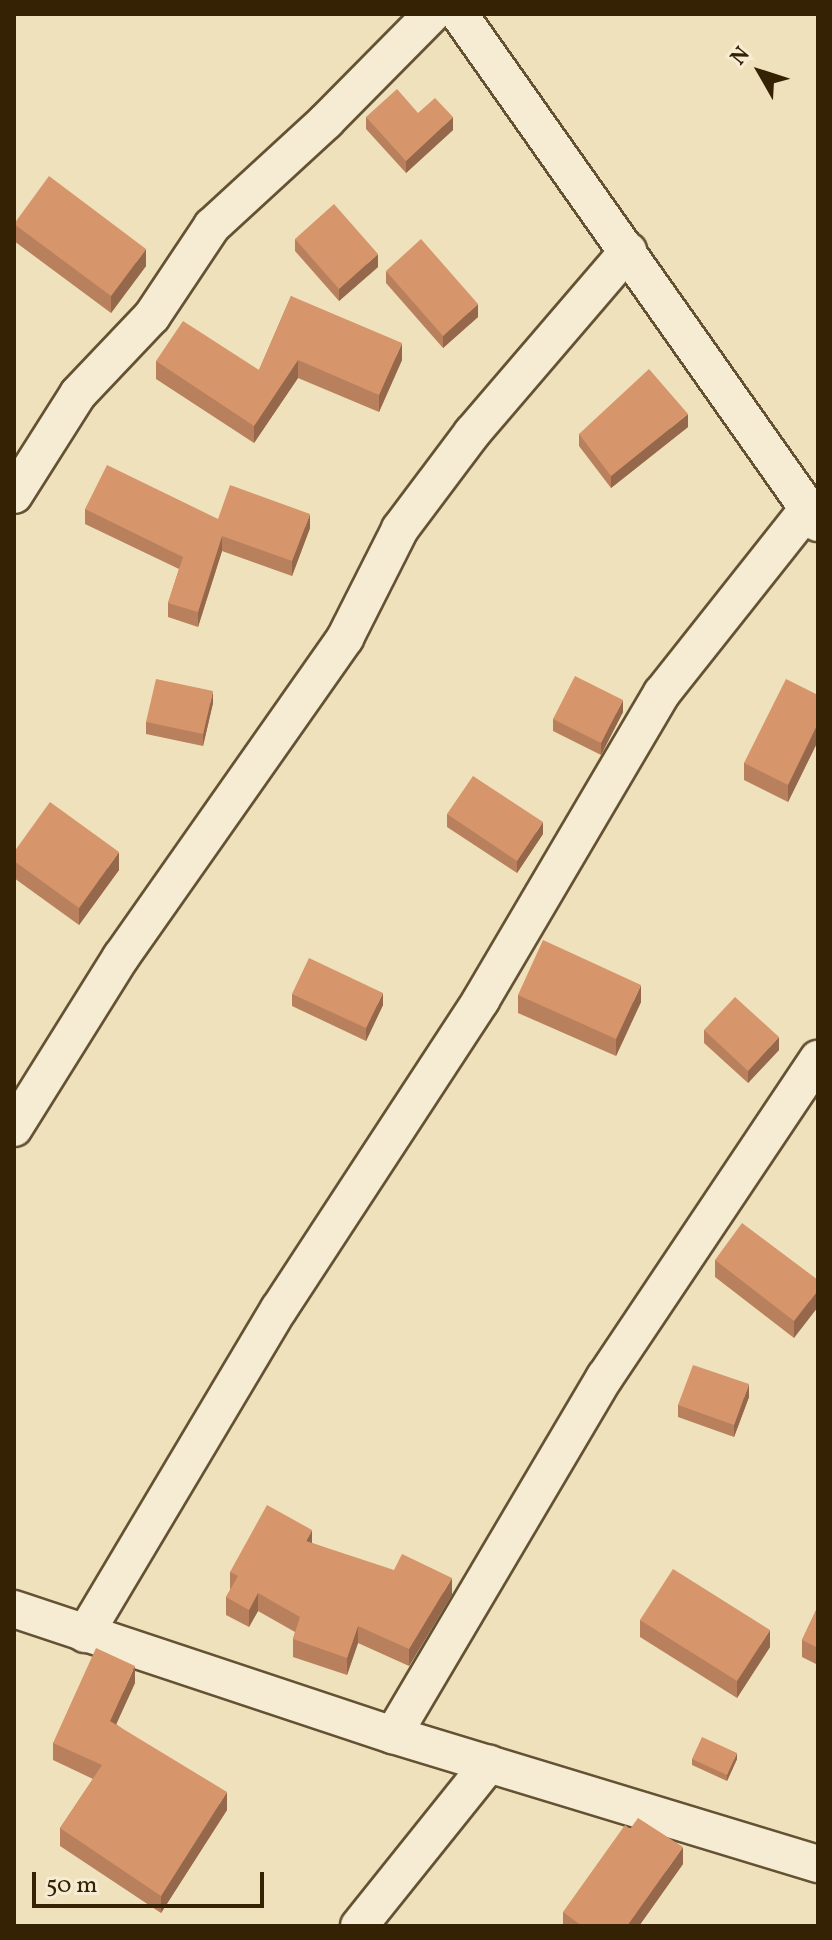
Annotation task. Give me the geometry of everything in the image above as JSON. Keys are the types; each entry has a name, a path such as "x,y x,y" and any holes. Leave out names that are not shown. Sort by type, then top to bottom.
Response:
{"street":[{"path":"14,495 78,394 152,316 212,226 326,121 432,14"},
{"path":"85,1634 279,1309 481,1000 662,693 813,517 459,14"},
{"path":"14,1128 121,957 345,638 400,529 472,433 628,251"},
{"path":"393,1735 605,1377 818,1059"},
{"path":"14,1609 393,1735 818,1864"},
{"path":"359,1926 489,1764"}],"building":[{"path":"397,89 418,113 435,98 453,117 406,161 366,117"},
{"path":"49,176 146,249 111,296 14,224"},
{"path":"334,204 378,254 339,289 295,239"},
{"path":"421,239 478,304 443,336 386,271"},
{"path":"291,296 402,343 379,395 298,360 254,426 156,361 183,321 259,370"},
{"path":"649,369 688,414 611,476 579,434"},
{"path":"107,465 218,519 230,485 310,514 292,561 222,536 198,612 168,603 183,557 85,509"},
{"path":"575,676 623,700 601,743 553,719"},
{"path":"156,679 213,691 203,734 146,722"},
{"path":"786,679 818,695 818,723 788,785 744,763"},
{"path":"473,776 543,822 517,861 447,814"},
{"path":"50,802 119,852 79,908 14,861 14,852"},
{"path":"543,940 641,985 616,1039 518,995"},
{"path":"309,958 383,993 366,1028 292,994"},
{"path":"735,997 779,1037 748,1071 704,1030"},
{"path":"742,1223 818,1280 818,1290 794,1321 715,1260"},
{"path":"693,1365 749,1384 734,1425 678,1405"},
{"path":"267,1505 312,1530 306,1541 394,1570 402,1554 452,1578 409,1649 358,1626 347,1658 293,1639 300,1617 258,1593 249,1610 226,1597 238,1576 230,1572"},
{"path":"673,1569 770,1630 737,1681 640,1620"},
{"path":"818,1606 818,1648 802,1640"},
{"path":"96,1648 135,1666 110,1721 227,1792 161,1896 60,1828 102,1765 53,1743"},
{"path":"702,1737 737,1753 727,1775 692,1759"},
{"path":"638,1818 683,1847 627,1926 582,1926 563,1912 625,1825 630,1829"}]}
